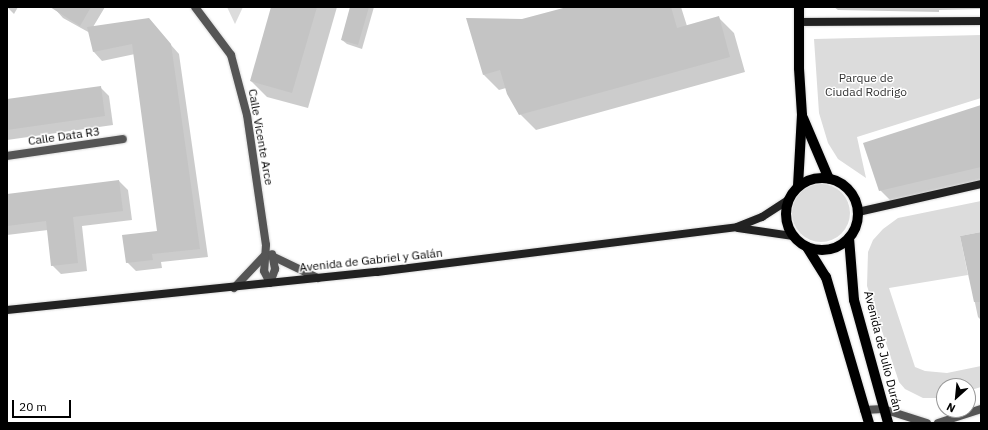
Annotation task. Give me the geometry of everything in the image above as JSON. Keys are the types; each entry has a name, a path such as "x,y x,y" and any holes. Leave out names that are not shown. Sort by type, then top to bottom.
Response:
{"main road":[{"path":"798,186 802,114 798,22 799,7"},
{"path":"802,114 828,179"},
{"path":"807,247 828,250 839,246 849,238 855,229 858,212 854,196 839,182 828,179 808,181 798,186 788,200 785,213 787,225 793,236 807,247 826,277 869,423"},
{"name":"Avenida de Julio Durán","path":"849,238 854,300 888,423"}],"street":[{"name":"Calle Vicente Arce","path":"195,7 231,55 247,115 268,256"},
{"path":"798,22 981,21"},
{"name":"Calle Data R3","path":"7,156 124,139"},
{"path":"858,212 981,184"},
{"name":"Avenida de Gabriel y Galán","path":"7,310 234,288 737,227 762,217 788,200"},
{"name":"Avenida de Gabriel y Galán","path":"737,227 793,236"},
{"path":"268,256 318,278"},
{"path":"268,256 275,269 270,283"},
{"path":"268,256 264,271 270,283"},
{"path":"234,288 268,256"},
{"path":"864,410 883,409 927,423"},
{"path":"938,423 981,409"}],"green space":[{"path":"227,7 243,7 235,24"},
{"name":"Parque de Ciudad Rodrigo","path":"981,35 981,98 857,137 866,178 838,159 828,143 819,113 814,39"},
{"path":"815,184 827,184 842,192 850,207 850,219 842,234 827,242 815,242 800,234 792,219 792,207 800,192"},
{"path":"981,201 981,232 960,236 968,275 889,288 915,367 925,371 947,373 981,366 981,387 976,389 976,378 936,378 936,398 923,398 905,389 899,382 867,286 868,252 873,240 883,229 898,218"}],"building":[{"path":"50,7 91,7 80,26"},
{"path":"271,7 317,7 292,93 250,81"},
{"path":"350,7 369,7 358,45 341,40"},
{"path":"567,7 671,7 677,28 719,16 730,57 519,115 507,94 500,70 483,75 466,18 522,19"},
{"path":"149,18 171,44 200,249 152,254 153,260 126,263 122,235 157,231 132,44 93,52 87,27"},
{"path":"101,86 105,116 7,130 7,99"},
{"path":"981,105 981,167 879,191 863,143"},
{"path":"119,180 123,211 73,217 78,263 51,266 46,221 7,226 7,194"},
{"path":"981,232 981,302 974,302 960,236"}]}
